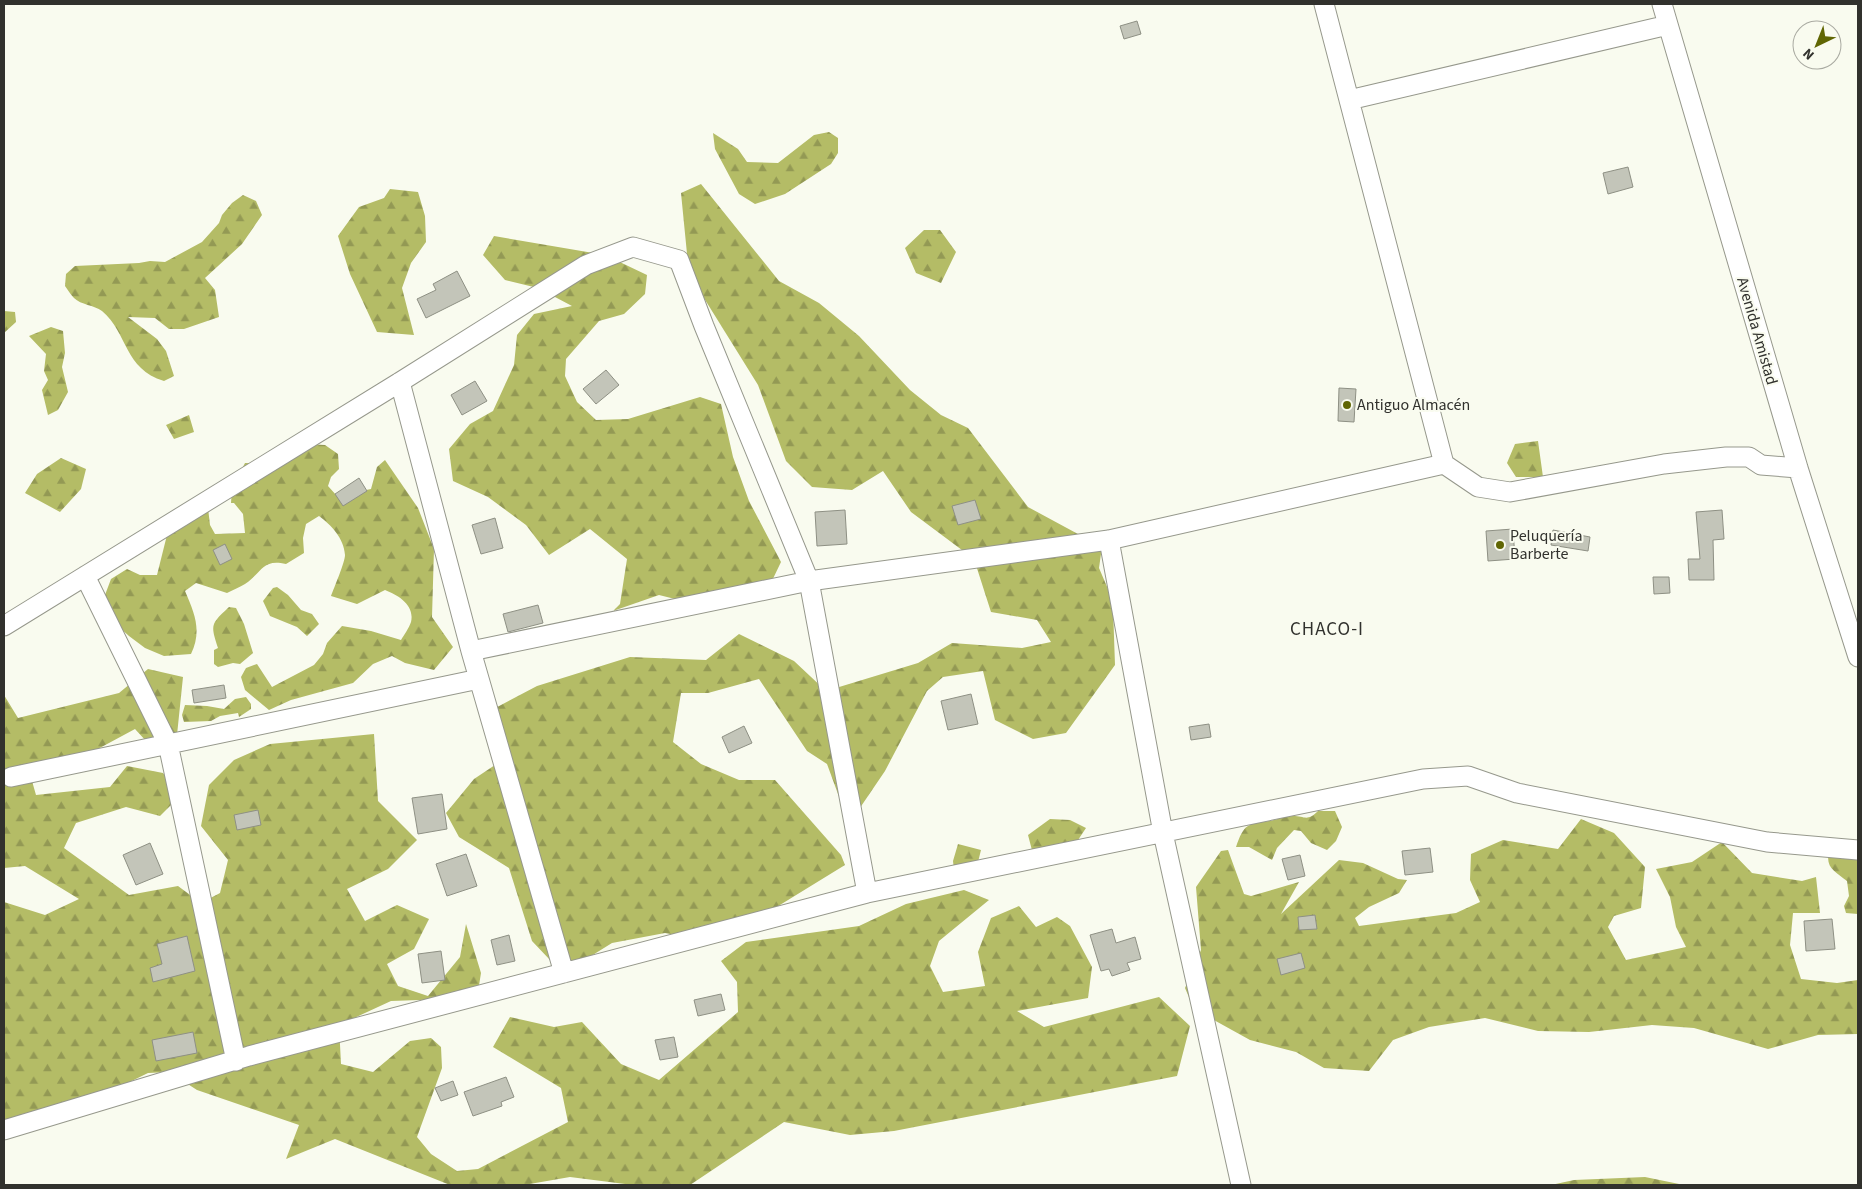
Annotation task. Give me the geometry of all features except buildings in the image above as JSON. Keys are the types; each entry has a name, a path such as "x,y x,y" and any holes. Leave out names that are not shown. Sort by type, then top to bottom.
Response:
{"street":[{"path":"1324,4 1444,464 1478,487 1510,492 1664,464 1726,458 1749,457 1761,465 1798,468"},
{"name":"Avenida Amistad","path":"1662,4 1798,468 1858,656"},
{"path":"1349,100 1668,26"},
{"path":"4,626 586,265 633,247 679,260 704,326 809,581 867,893"},
{"path":"400,382 471,651 564,973"},
{"path":"471,651 809,581 1109,540 1444,464"},
{"path":"1109,540 1163,834 1240,1185"},
{"path":"85,576 168,744 236,1061"},
{"path":"11,777 479,679"},
{"path":"4,1130 236,1061 867,893 1163,834 1423,779 1468,776 1517,793 1766,842 1858,850"}],"green space":[{"path":"829,132 838,138 838,153 831,164 785,194 755,204 739,194 715,149 713,133 738,149 747,162 778,163 814,135"},
{"path":"701,184 779,281 819,303 859,336 910,390 941,415 968,428 1028,507 1102,547 1099,568 1108,589 1113,608 1115,665 1066,733 1033,739 995,720 983,671 943,677 927,691 885,771 849,824 827,764 807,751 759,679 708,693 681,693 673,742 701,764 739,780 775,780 841,855 845,865 718,943 665,933 612,943 575,966 550,960 532,941 509,868 459,837 446,813 474,779 498,763 484,714 537,686 630,657 706,660 739,634 794,661 826,691 918,663 952,643 1022,648 1051,642 1037,620 991,612 974,559 911,512 883,471 852,490 812,487 786,461 758,385 689,274 681,193"},
{"path":"390,189 418,192 425,216 426,242 411,263 402,288 414,335 377,332 350,274 338,236 359,207 384,198"},
{"path":"243,195 256,201 262,215 242,244 205,278 215,290 219,317 184,329 169,329 155,318 128,317 157,339 166,351 174,376 164,381 151,375 141,368 134,359 117,330 102,311 73,297 65,286 66,274 75,266 150,261 165,262 202,242 219,223 222,215 232,203"},
{"path":"924,230 940,230 956,252 941,283 916,273 905,248"},
{"path":"494,236 605,255 647,275 645,294 624,314 599,321 566,359 565,376 577,402 596,420 628,419 700,397 721,404 733,457 749,501 781,562 769,587 687,602 659,595 613,611 620,604 627,559 590,529 549,555 526,525 488,497 453,481 449,449 470,424 493,411 514,365 517,335 534,314 572,306 538,288 505,280 483,255"},
{"path":"4,311 15,312 16,322 4,333"},
{"path":"51,327 63,331 65,353 62,367 68,392 58,410 48,415 42,390 48,380 44,371 46,354 29,336"},
{"path":"189,415 194,432 174,439 166,425"},
{"path":"1538,441 1543,477 1516,477 1507,463 1515,444"},
{"path":"305,444 325,445 338,454 339,469 331,477 328,486 337,496 371,489 377,467 385,460 418,508 434,549 432,617 453,647 434,670 405,663 392,656 373,664 353,683 291,700 269,710 245,690 241,677 246,668 257,664 272,687 314,665 323,654 327,643 342,626 371,631 401,640 411,622 412,616 408,606 400,598 385,590 357,604 331,596 345,555 342,543 336,532 319,516 306,524 303,538 304,553 286,564 272,563 267,565 251,580 227,593 196,583 185,591 192,607 197,630 191,654 164,656 145,648 110,619 105,595 111,579 127,569 140,575 157,575 168,531 208,508 210,525 215,534 245,533 243,514 234,503 231,503 232,488 245,463 284,464"},
{"path":"61,458 86,469 81,489 60,512 25,493 37,474"},
{"path":"277,587 288,595 301,610 312,614 319,624 307,636 297,627 270,616 263,601 273,588"},
{"path":"229,607 236,608 244,624 253,653 240,664 233,663 218,667 214,664 214,650 218,648 213,629 216,621"},
{"path":"148,669 183,677 177,735 146,741 135,729 83,757 30,774 36,795 110,787 127,766 163,773 180,796 160,816 126,807 76,823 64,848 129,895 178,886 201,903 220,893 228,860 201,826 209,785 234,760 270,744 374,734 378,801 417,840 388,869 347,889 365,921 397,905 429,919 414,949 387,964 398,986 428,996 460,957 466,924 481,973 477,998 391,1001 339,1025 341,1064 373,1072 410,1041 431,1038 441,1047 442,1068 417,1137 431,1154 457,1171 478,1169 568,1122 561,1088 493,1047 510,1017 554,1027 582,1022 621,1064 659,1080 738,1012 737,982 721,961 746,942 859,926 906,904 964,890 989,900 939,941 930,966 943,992 985,986 978,952 991,918 1019,906 1036,927 1057,917 1070,926 1092,967 1088,998 1017,1011 1044,1027 1159,997 1190,1026 1177,1076 894,1131 850,1135 784,1122 690,1185 633,1185 570,1177 524,1185 450,1185 335,1139 286,1159 299,1125 197,1090 169,1072 148,1073 54,1119 4,1130 4,902 45,915 79,899 25,866 4,868 4,695 18,718 119,693"},
{"path":"246,697 251,704 251,709 239,717 238,713 220,716 211,721 184,722 182,715 185,705 224,709 235,699"},
{"path":"1318,811 1335,811 1342,827 1336,841 1327,850 1311,843 1301,831 1294,830 1277,848 1272,860 1249,847 1236,847 1244,829 1251,824 1290,816 1306,818"},
{"path":"1050,819 1070,820 1086,828 1074,846 1033,854 1028,835"},
{"path":"1581,819 1614,833 1645,867 1641,908 1614,916 1608,927 1626,960 1686,947 1676,927 1670,897 1656,869 1692,862 1722,842 1752,873 1802,881 1816,877 1820,913 1793,913 1790,945 1801,979 1837,983 1858,980 1858,1034 1818,1035 1768,1049 1694,1028 1652,1025 1589,1032 1538,1031 1485,1018 1429,1027 1393,1040 1369,1071 1324,1068 1296,1052 1250,1040 1194,1009 1185,988 1201,950 1196,887 1221,851 1228,850 1244,894 1251,896 1299,882 1281,914 1339,860 1363,863 1398,879 1407,880 1399,893 1369,907 1355,918 1359,926 1456,913 1480,902 1470,880 1471,854 1503,840 1558,849"},
{"path":"958,844 981,850 977,866 954,870 953,861"},
{"path":"1829,851 1858,852 1858,914 1846,913 1844,906 1849,896 1847,881 1832,869 1828,861"},
{"path":"1645,1177 1684,1185 1551,1185 1574,1180"}],"place":[{"name":"Antiguo Almacén","path":"1347,405"},
{"name":"Peluquería Barberte","path":"1500,545"}],"district":[{"name":"CHACO-I","path":"1327,629"}]}
